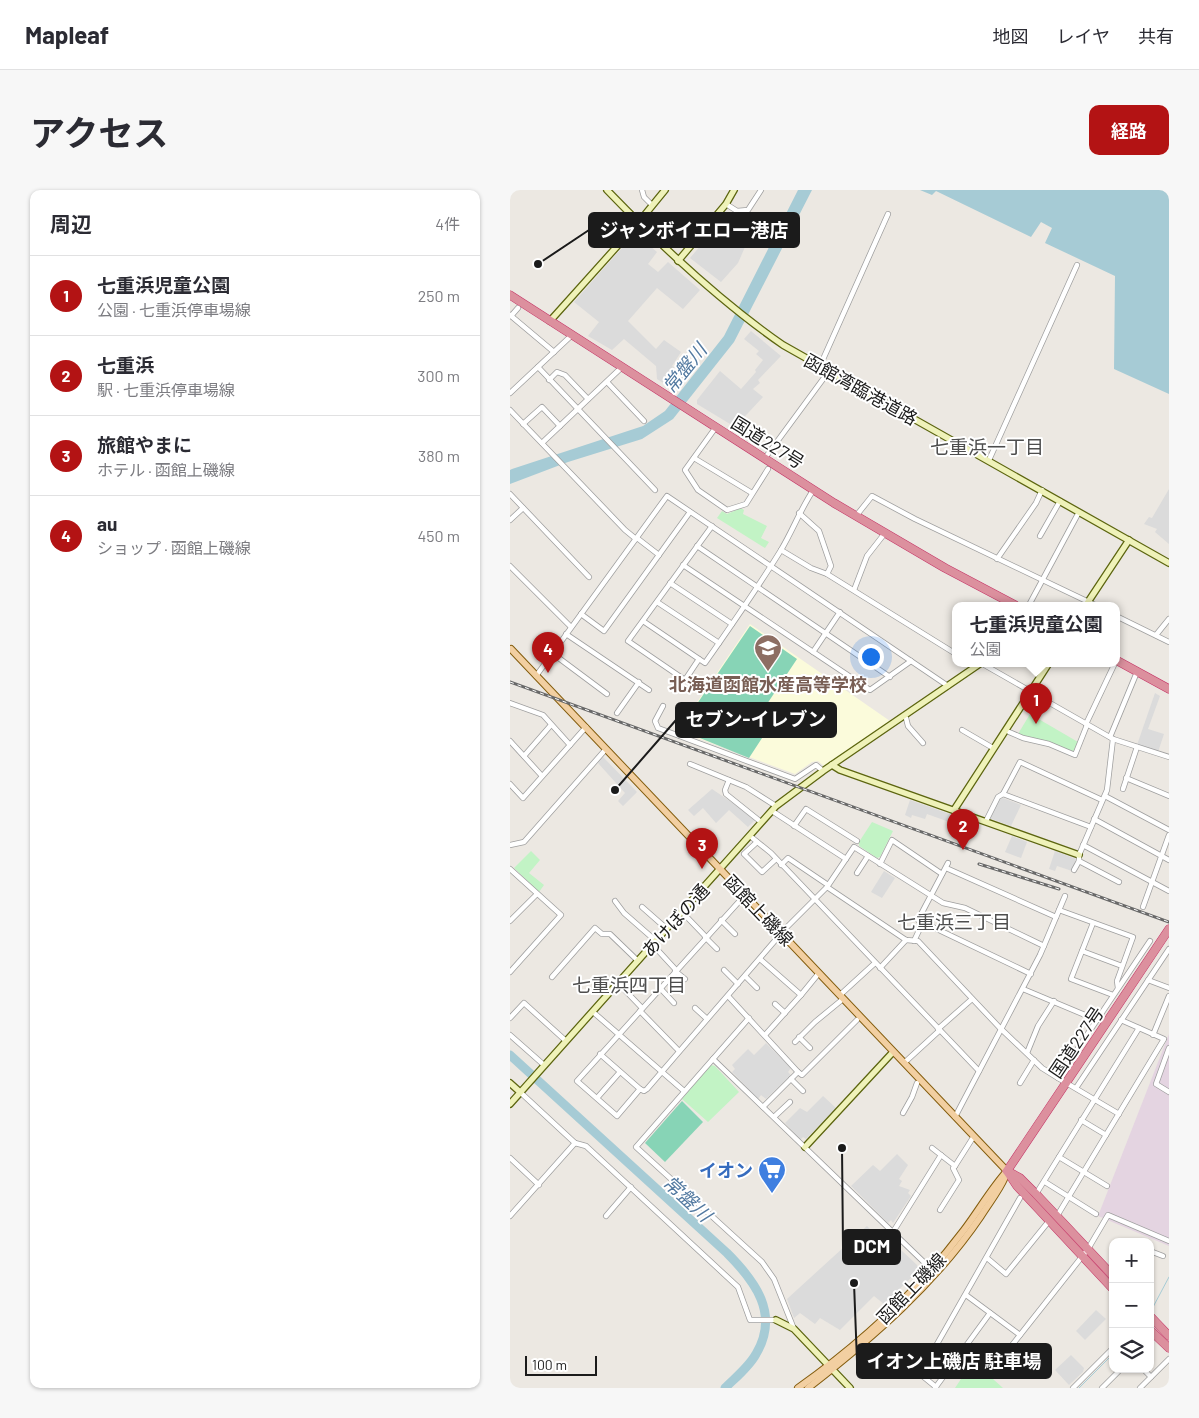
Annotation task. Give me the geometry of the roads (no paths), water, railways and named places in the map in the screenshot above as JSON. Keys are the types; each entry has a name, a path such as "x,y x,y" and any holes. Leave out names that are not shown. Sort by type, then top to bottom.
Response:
{"highway":[{"name":"国道227号","path":"510,295 856,516 1010,602"},
{"path":"1120,663 1169,689"},
{"name":"国道227号","path":"1007,1171 1169,929"},
{"path":"1007,1171 1020,1178 1109,1272"},
{"path":"1007,1171 1017,1186 1109,1285"},
{"path":"1154,1320 1169,1336"},
{"path":"1154,1334 1169,1348"}],"main road":[{"name":"函館上磯線","path":"510,649 1007,1171"},
{"name":"函館上磯線","path":"808,1388 902,1302 964,1230 1007,1171"},
{"name":"函館上磯線","path":"798,1388 831,1367 902,1309 937,1272 970,1232 1002,1184 1007,1171"}],"street":[{"name":"函館湾臨港道路","path":"607,190 678,261 750,322 783,345 1169,563"},
{"path":"642,190 644,197 652,205"},
{"path":"550,321 665,190"},
{"path":"678,261 726,204 734,190"},
{"path":"726,204 737,211 748,210 761,190"},
{"path":"820,366 888,214"},
{"path":"989,460 1077,265"},
{"path":"518,308 511,316 554,352"},
{"path":"510,394 572,335"},
{"path":"542,443 622,367"},
{"path":"538,368 655,490"},
{"path":"765,458 829,371"},
{"path":"549,380 557,372 565,375 588,399"},
{"path":"607,382 644,421"},
{"path":"524,424 542,407 560,426"},
{"path":"510,410 625,530 659,555"},
{"path":"716,427 685,470 698,490 727,510 746,504 768,469"},
{"path":"694,458 752,493"},
{"path":"643,621 705,663 781,550 814,488"},
{"path":"997,559 1036,503 1042,490"},
{"path":"510,494 589,577"},
{"path":"536,676 667,496 948,686"},
{"path":"856,516 872,496 1083,602"},
{"path":"1040,536 1060,501"},
{"path":"510,520 523,508"},
{"path":"581,614 604,631 690,512"},
{"path":"1031,602 1079,512"},
{"path":"799,513 819,531 831,566 827,574"},
{"path":"699,659 685,680 628,641 712,526"},
{"path":"854,590 867,556 885,533"},
{"path":"1088,602 1129,540"},
{"path":"697,546 890,677"},
{"path":"781,550 854,590 952,651"},
{"path":"683,565 870,690 911,661"},
{"path":"510,566 571,627"},
{"path":"670,583 732,624"},
{"path":"657,602 719,643"},
{"path":"813,652 840,612"},
{"path":"1120,618 1169,642"},
{"path":"1156,635 1169,619"},
{"path":"566,634 650,690"},
{"path":"552,654 606,694"},
{"name":"あけぼの通","path":"510,1104 774,809 823,771 975,667"},
{"path":"988,667 1112,738 1169,757"},
{"path":"954,810 993,748 1032,693 1046,667"},
{"path":"1009,732 1023,738 1049,744 1074,755 1112,667"},
{"path":"1074,870 1108,787 1112,738 1137,671"},
{"path":"617,713 639,682"},
{"path":"510,703 543,715 570,745"},
{"path":"663,706 654,721 658,728 795,779 816,765 823,771"},
{"path":"906,718 908,726 924,743"},
{"path":"524,756 551,725"},
{"path":"510,784 523,798 586,727"},
{"path":"962,730 993,748"},
{"path":"510,741 542,776"},
{"path":"1123,789 1137,747"},
{"path":"510,844 524,842 606,749"},
{"path":"986,821 998,797 1003,794 1020,762 1103,798 1169,830"},
{"path":"690,764 762,795 774,809 794,826 846,859"},
{"path":"832,765 840,770 986,821 1079,858 1119,882"},
{"path":"1126,778 1169,796"},
{"path":"729,780 725,790 726,794 761,822"},
{"path":"1003,794 1091,826"},
{"path":"794,826 806,809 857,842"},
{"path":"1094,819 1169,860"},
{"path":"1143,907 1169,835"},
{"path":"750,836 781,864 979,1071"},
{"path":"880,864 892,840 942,874"},
{"path":"757,842 744,854 762,872 776,859"},
{"path":"1083,845 1169,891"},
{"path":"600,1054 644,1091 782,934 828,886 854,846 943,903 965,908 1044,946"},
{"path":"857,873 868,856"},
{"path":"781,864 788,858 906,940 918,941 1034,1060 1058,1078 1119,1114"},
{"path":"1031,974 918,920 947,866 1056,917"},
{"path":"510,972 561,915 511,872"},
{"path":"510,922 537,894"},
{"path":"640,1089 617,1116 577,1081 618,1033 745,895"},
{"path":"955,1117 1031,974 1065,896"},
{"path":"615,901 685,979"},
{"path":"642,907 667,928"},
{"path":"1059,910 1133,937 1117,981 1118,988"},
{"path":"682,912 717,949"},
{"path":"721,920 735,934"},
{"path":"914,941 923,922"},
{"path":"1092,923 1071,979 1113,995"},
{"path":"552,977 595,928 602,934 610,934 638,961"},
{"path":"880,968 906,940"},
{"path":"1058,1078 1150,941"},
{"path":"1076,1088 1169,949"},
{"path":"1082,951 1122,966"},
{"path":"760,959 801,995"},
{"path":"810,1048 797,1040 875,963"},
{"path":"724,970 738,984"},
{"path":"765,1035 819,973"},
{"path":"745,976 757,988"},
{"path":"1148,980 1169,988"},
{"path":"618,983 679,1051"},
{"path":"660,988 674,1003"},
{"path":"1023,989 1097,1020"},
{"path":"728,996 798,1072 802,1074 857,1020"},
{"path":"1153,1035 1169,996"},
{"path":"904,1063 972,998"},
{"path":"1027,1053 1038,1026 1054,1001"},
{"path":"510,1018 524,1003 566,1041"},
{"path":"775,1004 784,1013"},
{"path":"695,1008 707,1019"},
{"path":"593,1012 684,1091"},
{"path":"749,1018 636,1147 762,1262 774,1279 794,1329"},
{"path":"1057,1216 1164,1040 1121,1020"},
{"path":"1036,1194 1139,1028"},
{"path":"510,1035 543,1067"},
{"path":"1169,1048 1156,1084 1169,1092"},
{"path":"805,1147 893,1052"},
{"path":"713,1058 931,1269"},
{"path":"1020,1083 1034,1060"},
{"path":"597,1098 620,1072"},
{"path":"763,1107 798,1072"},
{"path":"791,1079 803,1091"},
{"path":"510,1083 575,1142 586,1146 738,1286 750,1320 776,1320 794,1329 850,1388"},
{"path":"903,1113 917,1083"},
{"path":"774,1117 790,1102"},
{"path":"1081,1120 1106,1135"},
{"path":"940,1210 959,1180 953,1168 974,1136"},
{"path":"510,1216 575,1142"},
{"path":"932,1148 955,1166"},
{"path":"893,1232 941,1155"},
{"path":"1059,1157 1107,1186"},
{"path":"510,1158 538,1185"},
{"path":"510,1168 515,1163"},
{"path":"1045,1182 1096,1214"},
{"path":"606,1216 631,1187"},
{"path":"990,1313 936,1387 920,1374 1020,1198"},
{"path":"990,1373 1088,1249 1108,1215 1169,1241"},
{"path":"986,1258 1006,1274 1049,1221"},
{"path":"1154,1253 1163,1256"},
{"path":"966,1295 1020,1334"},
{"path":"1073,1388 1109,1352"},
{"path":"1140,1388 1169,1359"},
{"path":"1105,1387 1117,1373"},
{"path":"1147,1373 1151,1377"}],"water":[{"path":"798,190 812,190 734,342 673,419 642,439 568,462 510,484 510,470 512,469 643,426 665,411 724,336"},
{"path":"920,190 1169,190 1169,394 1114,369 1115,276 1045,243 1052,228 1041,222 1031,237 936,191 932,195"}],"waterway":[{"name":"常盤川","path":"510,1055 727,1253 755,1287 765,1312 766,1325 763,1339 750,1363 725,1388"},
{"path":"1154,1305 1169,1277"},
{"path":"1079,1388 1109,1358"}],"railway":[{"path":"510,682 1169,922"},
{"path":"979,864 1059,889"}],"place":[{"name":"ジャンボイエロー港店","path":"538,264"},
{"name":"北海道函館水産高等学校","path":"768,672"},
{"name":"au","path":"548,673"},
{"name":"七重浜児童公園","path":"1036,724"},
{"name":"セブン-イレブン","path":"615,790"},
{"name":"七重浜","path":"963,850"},
{"name":"旅館やまに","path":"702,869"},
{"name":"DCM","path":"842,1148"},
{"name":"イオン","path":"772,1194"},
{"name":"イオン上磯店 駐車場","path":"854,1283"}],"district":[{"name":"七重浜一丁目","path":"987,446"},
{"name":"七重浜三丁目","path":"954,921"},
{"name":"七重浜四丁目","path":"629,984"}]}
